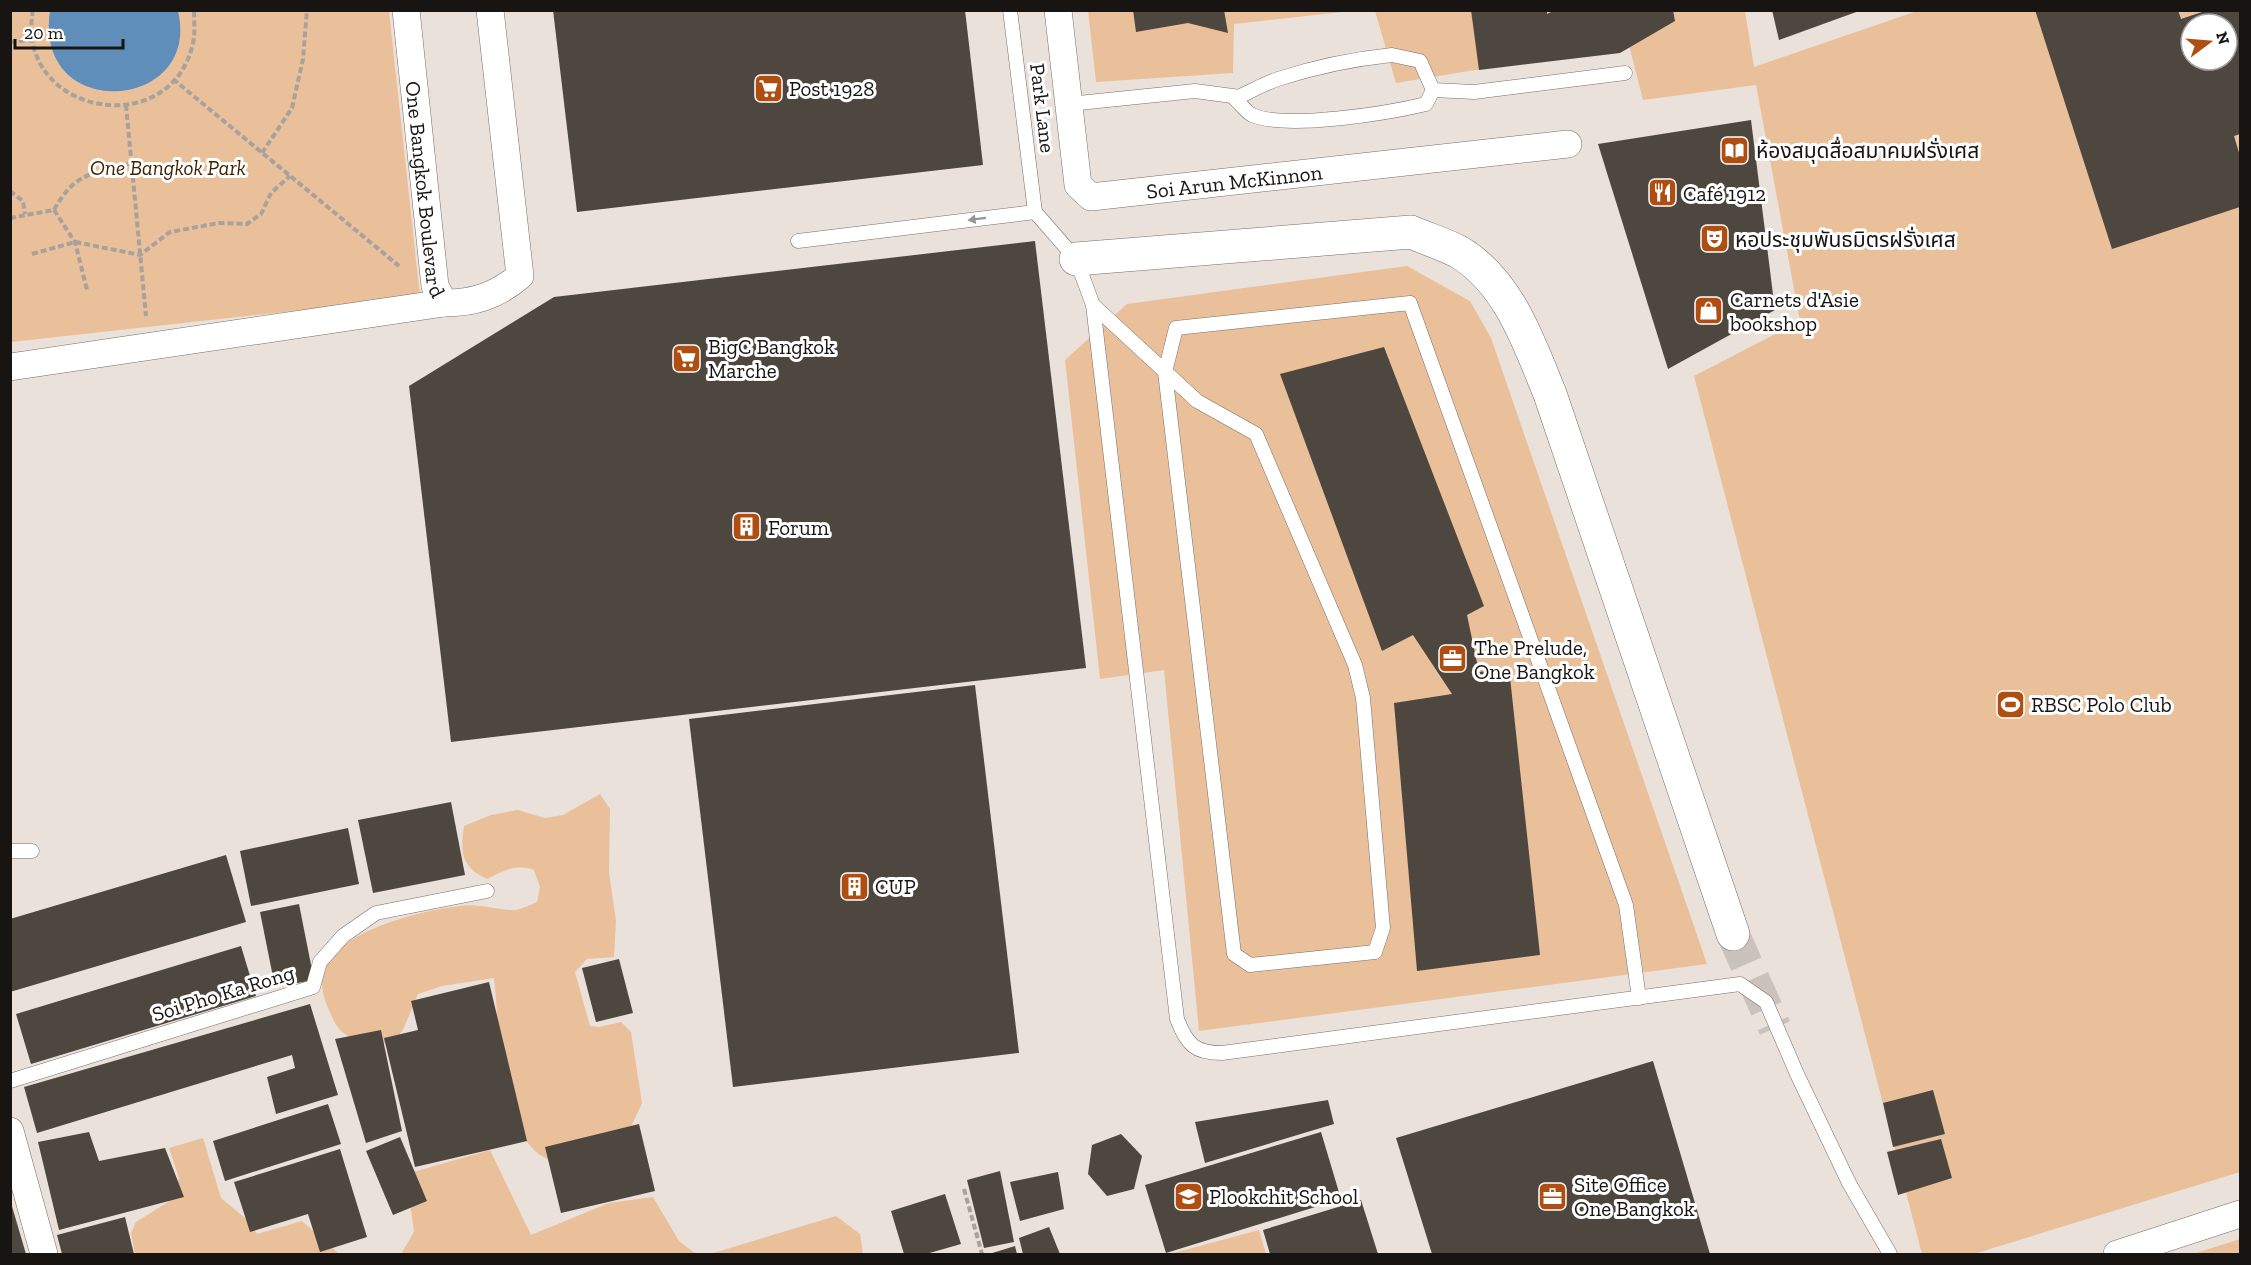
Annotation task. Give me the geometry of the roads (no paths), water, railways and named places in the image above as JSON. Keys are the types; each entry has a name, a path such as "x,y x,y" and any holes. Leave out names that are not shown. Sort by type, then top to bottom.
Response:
{"highway":[{"path":"1076,259 1411,232 1459,252 1498,284 1528,342 1550,394 1733,934"}],"street":[{"name":"One Bangkok Boulevard","path":"406,10 435,286 444,303 471,303 503,290 520,276 490,10"},
{"name":"Soi Arun McKinnon","path":"1058,10 1078,185 1091,197 1568,144"},
{"path":"10,367 444,303"},
{"path":"10,1131 44,1254"},
{"path":"2117,1254 2241,1214"}],"lane":[{"name":"Park Lane","path":"1010,10 1035,212"},
{"path":"1392,55 1420,61 1433,90 1426,104 1394,112 1290,121 1251,115 1235,99 1275,80 1309,70 1347,60 1392,55"},
{"path":"1433,90 1474,92 1625,72"},
{"path":"1069,104 1195,91 1240,97"},
{"path":"798,241 1035,212 1076,259 1093,305 1178,1019 1183,1035 1194,1047 1207,1053 1222,1053 1740,984 1766,1002 1797,1074 1849,1183 1890,1254"},
{"path":"1093,305 1165,372 1197,401 1256,434 1355,665 1363,698 1383,928 1376,952 1250,965 1234,954 1165,372 1176,328 1410,303 1626,905 1639,998"},
{"path":"10,850 32,851"},
{"name":"Soi Pho Ka Rong","path":"10,1082 313,987 320,962 343,936 376,913 487,891"}],"water":[{"path":"50,11 178,11 179,45 166,70 144,85 117,91 89,87 66,73 52,48"}],"tunnel":[{"path":"1733,934 1775,1028"}],"place":[{"name":"Post 1928","path":"768,88"},
{"name":"ห้องสมุดสื่อสมาคมฝรั่งเศส","path":"1735,150"},
{"name":"Café 1912","path":"1662,193"},
{"name":"หอประชุมพันธมิตรฝรั่งเศส","path":"1714,239"},
{"name":"Carnets d'Asie bookshop","path":"1709,311"},
{"name":"BigC Bangkok Marche","path":"687,358"},
{"name":"Forum","path":"747,527"},
{"name":"The Prelude, One Bangkok","path":"1453,659"},
{"name":"RBSC Polo Club","path":"2010,704"},
{"name":"CUP","path":"854,886"},
{"name":"Plookchit School","path":"1188,1196"},
{"name":"Site Office One Bangkok","path":"1553,1196"}],"park label":[{"name":"One Bangkok Park","path":"168,167"}]}
